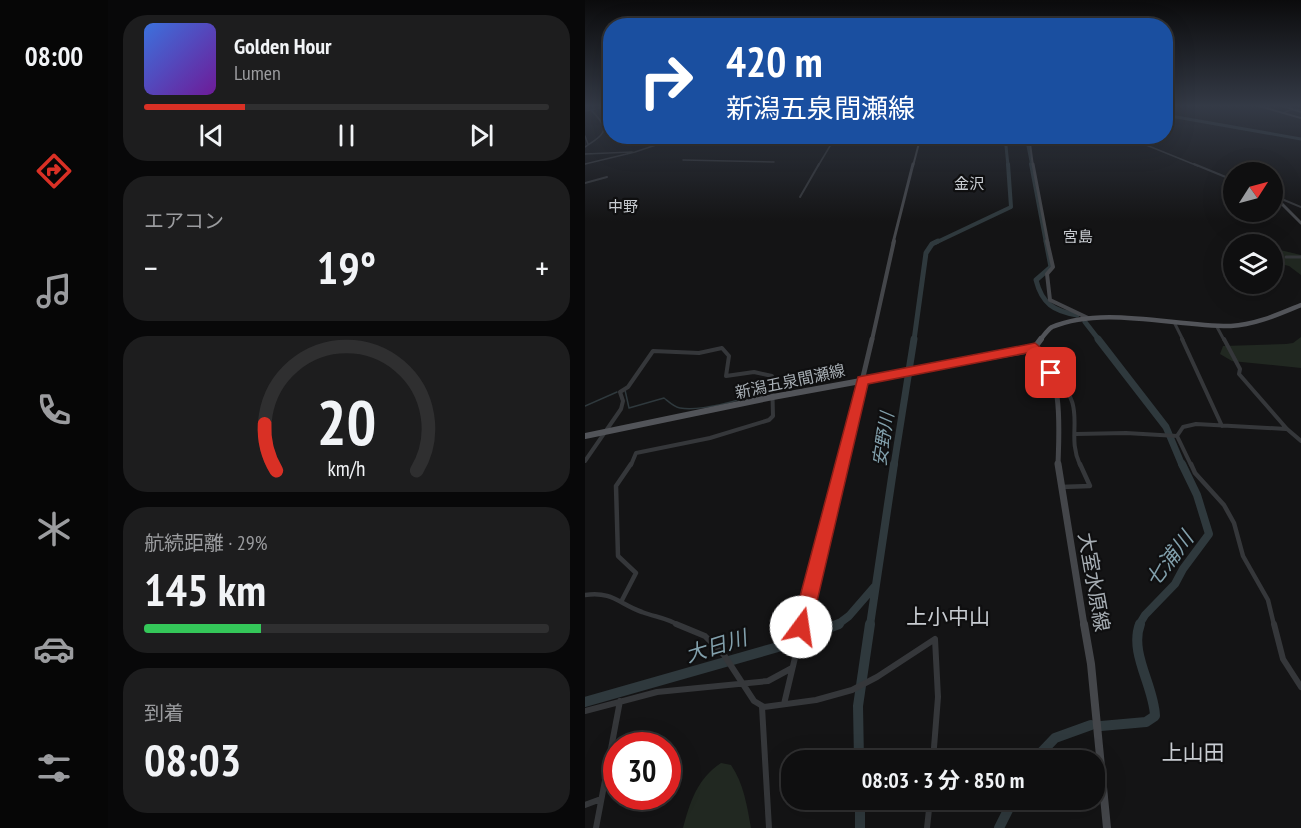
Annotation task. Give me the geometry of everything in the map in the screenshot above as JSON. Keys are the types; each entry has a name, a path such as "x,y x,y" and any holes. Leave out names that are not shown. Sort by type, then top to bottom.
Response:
{"main road":[{"path":"862,381 887,267 919,144"},
{"path":"1030,144 1037,192 1053,267 1047,274 1050,300 1088,318"},
{"path":"1283,205 1301,223"},
{"path":"1035,347 1046,331 1055,325 1088,318 1217,327 1248,324 1301,305"},
{"name":"新潟五泉間瀬線","path":"585,435 1035,347"},
{"name":"大室水原線","path":"1035,347 1047,360 1051,373 1059,434 1058,469 1091,664 1107,828"}],"street":[{"path":"585,147 588,144"},
{"path":"585,164 662,144"},
{"path":"800,197 831,144"},
{"path":"1144,144 1223,176"},
{"path":"585,154 626,150 632,153"},
{"path":"683,160 774,162"},
{"path":"585,183 607,177"},
{"path":"1283,200 1301,207"},
{"path":"1286,257 1301,257"},
{"path":"1175,324 1222,427"},
{"path":"1217,327 1240,369 1239,374 1287,429 1301,441"},
{"path":"585,460 621,410 623,401 620,392 628,387 653,351 699,353 722,348 729,356 726,376 754,372 771,374 773,416 769,420 700,441 642,450 636,453 626,474 616,486 619,522 618,556 636,573 621,602"},
{"path":"1051,373 1065,384 1076,410 1075,454 1090,486 1061,487"},
{"path":"784,704 862,381"},
{"path":"1176,436 1183,427 1188,425 1287,429"},
{"path":"1075,434 1126,433 1176,436"},
{"path":"1176,436 1195,473 1224,505 1234,523 1243,556 1268,600 1283,659 1301,687"},
{"path":"585,595 601,593 641,612 670,620 685,629 705,636 724,655 754,702 762,707 816,700 852,690 870,682 935,639 938,697 934,750"},
{"path":"585,711 666,690 768,681 793,667"},
{"path":"596,828 620,701"},
{"path":"762,707 769,828"},
{"path":"585,805 601,799"},
{"path":"927,828 929,810"}],"shaded area":[{"path":"1283,251 1301,255 1301,275 1283,265"},
{"path":"1301,337 1301,368 1232,361 1220,354 1223,346 1286,344 1293,343"},
{"path":"721,763 731,765 739,780 751,828 683,828 700,784"}],"waterway":[{"name":"安野川","path":"1006,144 1008,166"},
{"name":"七浦川","path":"1028,144 1032,166"},
{"name":"安野川","path":"935,243 1011,207 1008,164"},
{"name":"七浦川","path":"1031,164 1046,243"},
{"name":"安野川","path":"914,340 926,253 932,244 938,241"},
{"name":"七浦川","path":"1046,241 1051,267 1036,280 1039,288 1050,305 1077,315"},
{"name":"七浦川","path":"1085,322 1099,340"},
{"name":"安野川","path":"894,465 914,339"},
{"name":"七浦川","path":"1098,339 1166,427 1182,465"},
{"path":"774,389 797,385"},
{"path":"625,390 629,408 664,398 676,407 690,409 725,404 770,390"},
{"path":"585,406 617,392"},
{"name":"安野川","path":"870,625 894,464"},
{"name":"七浦川","path":"1139,625 1145,615 1175,584 1183,569 1209,534 1197,495 1182,464"},
{"name":"大日川","path":"838,625 849,616 875,586"},
{"name":"安野川","path":"859,750 858,706 870,624"},
{"name":"七浦川","path":"1101,726 1146,722 1155,716 1138,646 1137,635 1140,624"},
{"name":"大日川","path":"585,702 778,647 838,625"},
{"name":"七浦川","path":"1044,750 1055,738 1091,725"},
{"name":"安野川","path":"860,810 860,828"},
{"name":"七浦川","path":"999,828 1008,810"}],"district":[{"name":"金沢","path":"969,183"},
{"name":"中野","path":"623,206"},
{"name":"宮島","path":"1078,236"},
{"name":"上小中山","path":"948,616"},
{"name":"上山田","path":"1193,752"}],"route":[{"path":"801,627 862,381 1025,351 1035,347 1047,360 1051,373"}]}
